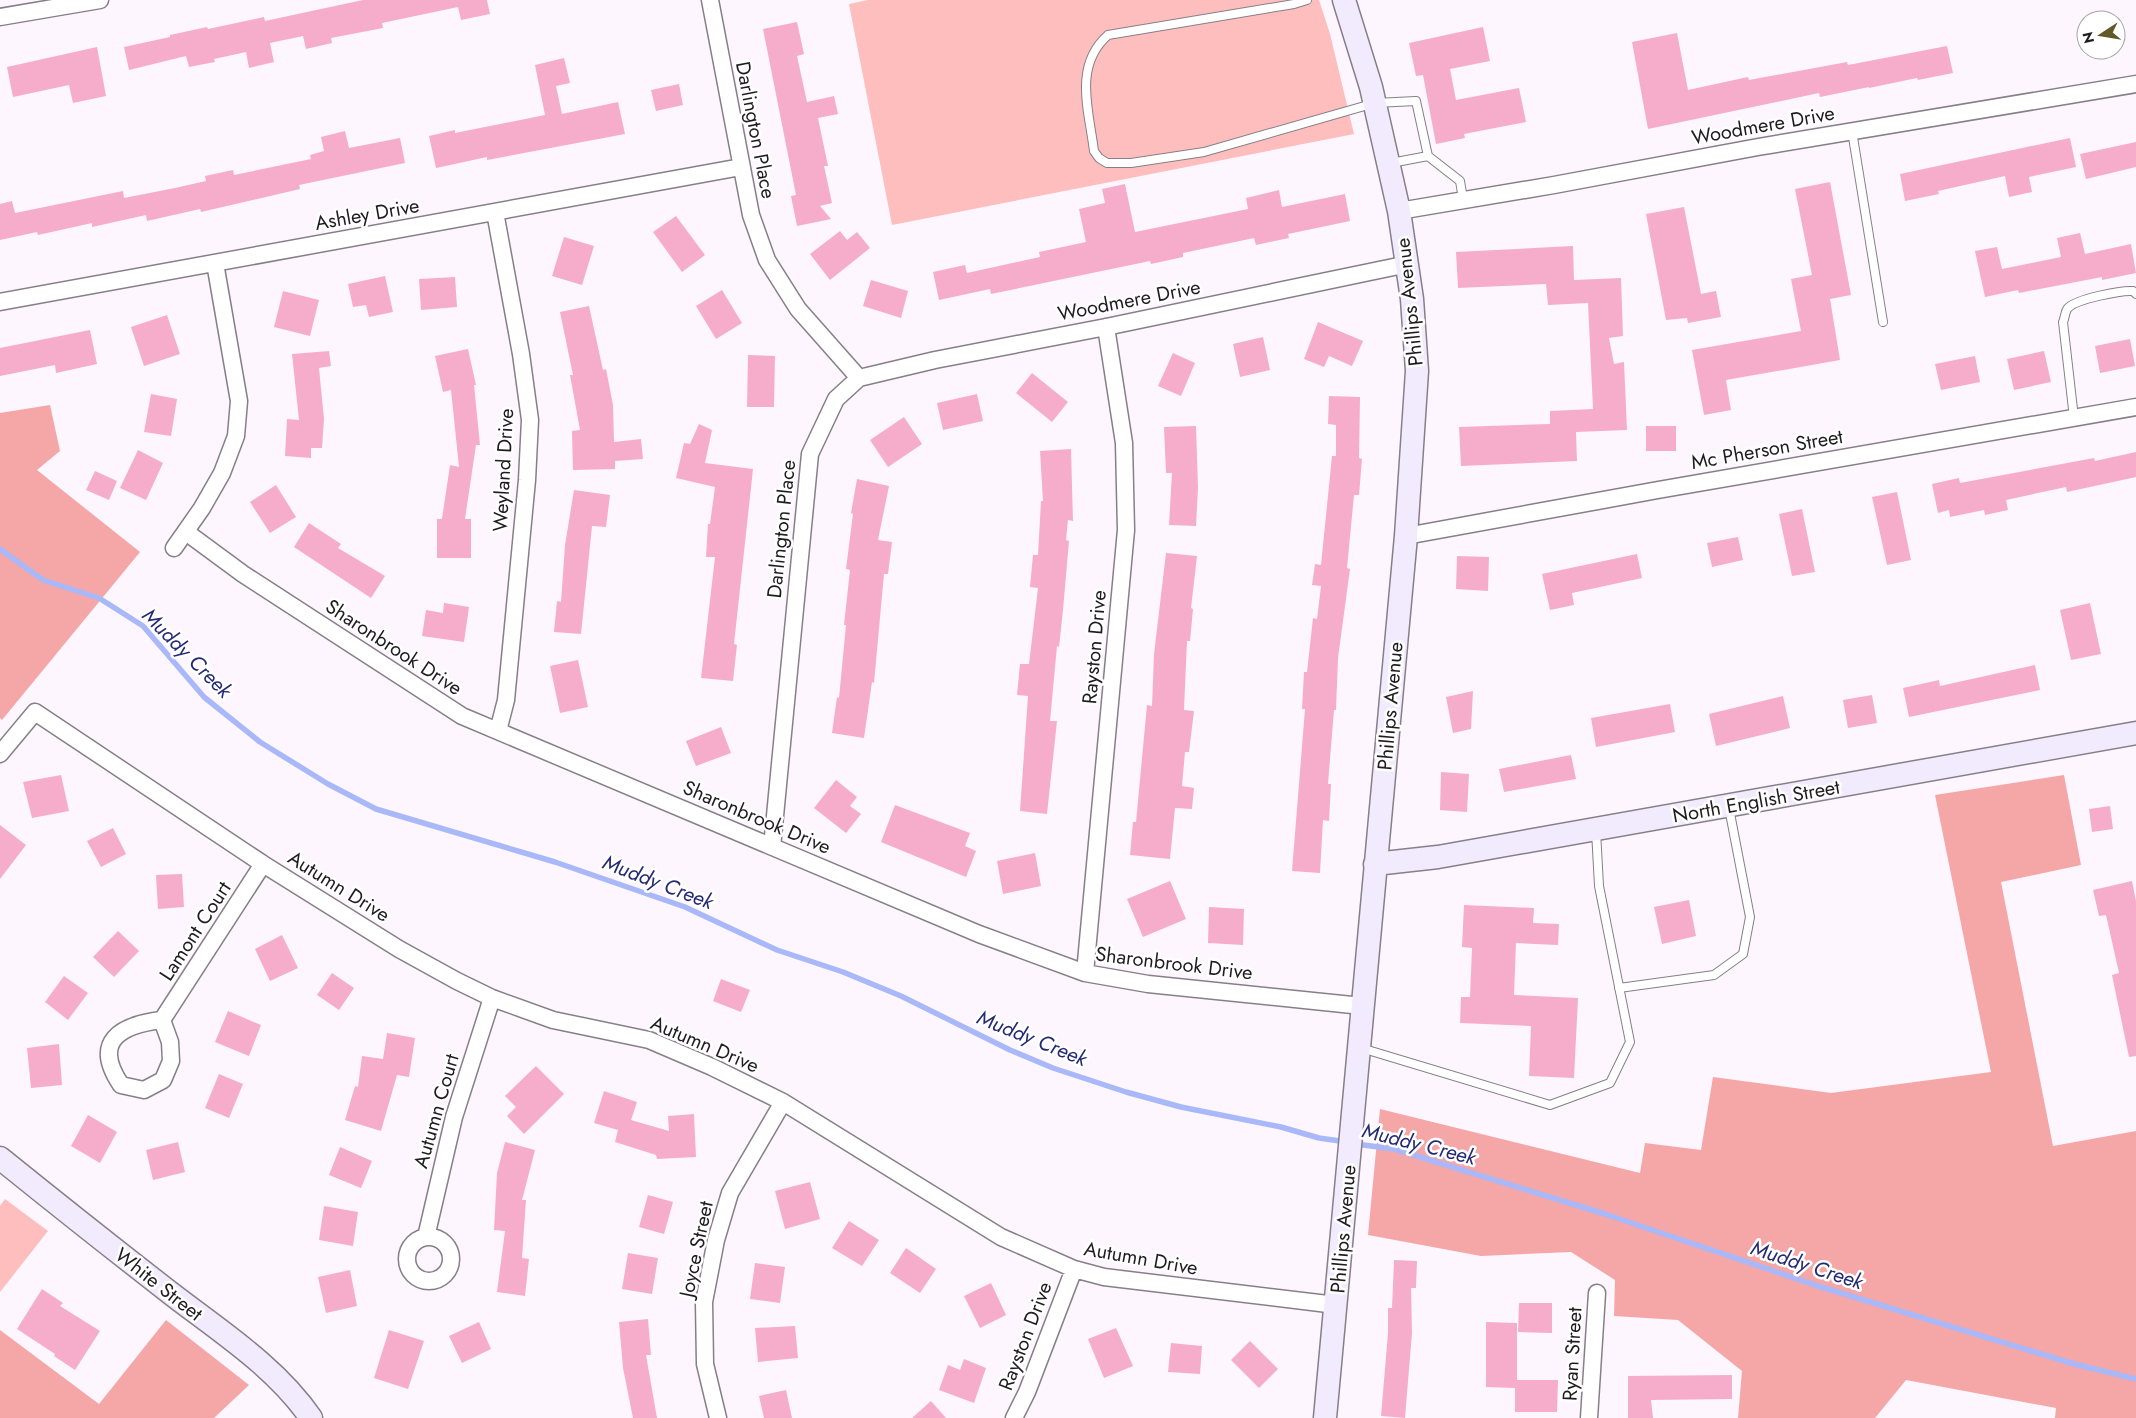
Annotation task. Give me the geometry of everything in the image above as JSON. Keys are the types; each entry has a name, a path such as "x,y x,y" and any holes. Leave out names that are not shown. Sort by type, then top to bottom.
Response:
{"street":[{"path":"0,17 100,0"},
{"name":"Darlington Place","path":"710,0 751,215 767,260 798,310 859,378 836,399 810,454 772,847"},
{"name":"Phillips Avenue","path":"1325,1418 1406,536 1417,371 1412,299 1399,211 1375,103 1362,54 1344,0"},
{"name":"Woodmere Drive","path":"1399,211 1852,131 2136,84"},
{"name":"Ashley Drive","path":"0,302 741,167"},
{"name":"Weyland Drive","path":"495,212 521,354 530,420 527,480 506,700 498,731"},
{"path":"174,548 222,473 236,436 239,401 215,263"},
{"name":"Woodmere Drive","path":"859,378 935,360 1106,327 1408,264"},
{"name":"Rayston Drive","path":"1084,973 1126,530 1124,443 1106,327"},
{"name":"Mc Pherson Street","path":"1406,536 2136,407"},
{"name":"Sharonbrook Drive","path":"186,532 243,574 462,716 979,934 1084,973 1148,984 1362,1006"},
{"name":"Autumn Drive","path":"0,754 35,712 263,864 399,949 492,998 553,1020 649,1040 712,1067 783,1102 1001,1237 1074,1269 1104,1277 1150,1284 1336,1305"},
{"name":"North English Street","path":"1375,864 1438,857 2136,733"},
{"name":"Lamont Court","path":"162,1020 263,864"},
{"name":"Autumn Court","path":"426,1237 454,1117 492,998"},
{"path":"162,1020 170,1042 171,1061 163,1080 144,1090 121,1086 111,1070 108,1050 116,1036 129,1027 162,1020"},
{"name":"Joyce Street","path":"718,1418 705,1364 704,1302 716,1240 730,1193 783,1102"},
{"name":"White Street","path":"0,1158 256,1359 300,1402 311,1418"},
{"name":"Rayston Drive","path":"1014,1418 1074,1269"},
{"name":"Ryan Street","path":"1589,1418 1597,1293"}],"lane":[{"path":"1307,0 1294,4 1108,34 1097,44 1088,62 1085,76 1094,151 1099,158 1107,163 1131,163 1204,152 1375,103 1416,101 1428,156 1460,181 1463,199"},
{"path":"1852,131 1883,322"},
{"path":"1388,163 1428,156"},
{"path":"2074,418 2063,322 2067,308 2074,304 2122,290 2133,291 2136,294"},
{"path":"1619,988 1714,975 1743,954 1750,917 1729,806"},
{"path":"1359,1047 1550,1105 1610,1083 1630,1042 1599,886 1596,829"}],"shaded area":[{"path":"868,0 1319,0 1330,34 1354,134 892,225 849,4"},
{"path":"50,405 60,451 37,470 140,552 2,720 0,718 0,413"},
{"path":"2064,775 2081,865 2001,882 2053,1146 2136,1131 2136,1418 2055,1418 2056,1408 1906,1380 1875,1418 1738,1418 1742,1371 1678,1320 1614,1316 1615,1280 1571,1252 1481,1256 1368,1235 1380,1109 1640,1173 1645,1143 1701,1150 1713,1077 1831,1093 1991,1072 1935,795"},
{"path":"5,1199 48,1231 0,1292 0,1206"},
{"path":"166,1320 249,1385 214,1418 0,1418 0,1330 99,1404"}],"building":[{"path":"363,0 487,0 490,14 461,20 458,7 382,23 383,28 331,38 332,43 306,49 303,36 270,43 274,62 249,68 246,52 214,59 215,62 189,67 186,56 129,70 124,47 207,27 208,29 264,17 265,21"},
{"path":"797,22 804,54 797,56 807,102 834,96 838,114 818,118 828,166 824,166 832,203 820,206 831,219 797,226 791,196 796,195 763,29"},
{"path":"1483,27 1490,61 1450,69 1456,100 1519,88 1526,122 1464,134 1465,138 1436,144 1423,75 1416,76 1409,43"},
{"path":"1677,33 1688,90 1748,77 1749,80 1847,62 1848,65 1947,46 1953,73 1820,97 1819,93 1648,129 1632,42"},
{"path":"97,47 106,96 73,103 69,85 13,97 7,67"},
{"path":"564,58 570,83 556,86 562,114 618,102 625,134 487,160 487,157 436,168 429,136 455,130 455,133 545,115 535,65"},
{"path":"679,84 683,105 656,111 651,90"},
{"path":"345,131 349,148 400,138 405,163 299,185 300,189 201,212 200,209 147,221 146,215 92,227 92,223 38,235 37,232 0,240 0,204 12,201 15,213 123,191 124,198 175,188 206,181 205,176 233,170 234,175 311,159 310,155 324,151 321,137"},
{"path":"2070,138 2076,167 2029,177 2032,192 2009,197 2005,176 1938,191 1939,194 1905,201 1900,174"},
{"path":"2136,142 2136,167 2086,179 2080,154"},
{"path":"1830,182 1851,295 1830,299 1840,360 1726,380 1731,410 1704,415 1692,350 1801,331 1791,279 1812,275 1795,189"},
{"path":"1125,184 1135,232 1248,209 1246,198 1279,190 1282,207 1345,194 1350,221 1288,234 1289,238 1256,245 1254,238 1183,253 1183,257 1151,264 1150,261 991,294 990,289 939,300 933,272 965,265 967,273 1040,257 1039,252 1086,242 1079,209 1105,203 1102,189"},
{"path":"1684,207 1701,294 1716,291 1721,317 1688,323 1687,318 1666,320 1646,214"},
{"path":"676,216 705,255 682,272 653,232"},
{"path":"840,231 847,240 857,232 870,248 830,280 810,254"},
{"path":"2080,233 2085,254 2131,244 2136,273 2102,280 2102,277 2019,293 2018,290 1985,297 1975,251 1997,247 2002,269 2061,257 2057,238"},
{"path":"564,237 594,246 582,285 552,276"},
{"path":"1573,246 1574,280 1621,278 1623,336 1609,338 1614,364 1624,362 1627,430 1576,432 1577,461 1461,466 1459,427 1550,424 1550,411 1593,409 1588,303 1548,305 1546,284 1458,288 1456,252"},
{"path":"385,276 393,312 369,317 366,305 353,307 348,284"},
{"path":"455,277 457,307 421,310 419,279"},
{"path":"871,280 908,291 901,318 863,306"},
{"path":"722,290 742,323 716,339 696,306"},
{"path":"283,291 319,300 310,336 274,327"},
{"path":"589,306 603,370 606,369 613,405 614,442 641,439 643,459 615,461 615,469 573,470 572,431 580,430 570,375 573,375 560,312"},
{"path":"167,315 180,354 144,366 131,327"},
{"path":"1318,322 1363,341 1352,366 1329,356 1324,367 1304,359"},
{"path":"90,330 97,364 56,373 55,365 0,376 0,348"},
{"path":"1263,337 1270,370 1240,377 1233,344"},
{"path":"2130,339 2135,366 2100,373 2095,346"},
{"path":"468,349 476,385 474,385 480,445 476,445 465,519 471,519 471,558 437,558 437,519 442,519 450,465 459,467 451,390 443,392 435,356"},
{"path":"329,351 331,366 319,368 324,419 322,448 311,448 311,458 285,456 287,419 299,420 292,354"},
{"path":"2044,351 2051,382 2014,390 2007,359"},
{"path":"1173,353 1195,363 1181,396 1158,386"},
{"path":"748,355 775,356 774,407 747,407"},
{"path":"1975,356 1980,382 1941,390 1935,364"},
{"path":"1032,373 1068,402 1052,422 1016,393"},
{"path":"151,394 177,399 171,436 144,432"},
{"path":"977,394 983,421 943,430 937,403"},
{"path":"1329,396 1360,397 1359,458 1362,459 1359,495 1354,495 1347,568 1350,569 1338,658 1336,710 1334,710 1328,784 1331,784 1329,821 1323,820 1320,873 1292,871 1305,709 1302,709 1304,672 1307,672 1313,618 1317,619 1321,586 1312,585 1315,564 1321,565 1332,456 1336,456 1336,425 1328,424"},
{"path":"904,417 922,444 888,467 870,440"},
{"path":"699,424 712,430 705,463 753,469 734,644 737,645 733,681 701,678 715,557 706,557 708,524 710,524 715,487 676,478 684,443 690,444"},
{"path":"1196,426 1198,488 1196,526 1169,525 1172,473 1166,473 1164,427"},
{"path":"1646,426 1676,426 1676,451 1646,451"},
{"path":"1071,449 1073,521 1068,520 1066,540 1069,541 1063,610 1059,647 1057,646 1050,721 1057,721 1047,814 1020,811 1028,696 1017,695 1020,664 1029,664 1038,588 1030,587 1033,555 1038,555 1041,501 1043,501 1040,451"},
{"path":"138,450 163,463 146,500 120,488"},
{"path":"2136,452 2136,477 2067,492 2066,487 2006,500 2008,510 1985,515 1984,510 1950,517 1949,510 1938,513 1932,484 1959,478 1960,483 2094,458 2095,461"},
{"path":"95,471 117,481 109,500 86,490"},
{"path":"857,479 889,486 878,540 892,542 888,574 884,574 874,683 872,682 864,738 832,733 837,697 839,698 850,570 846,569 853,514 851,513"},
{"path":"276,485 296,517 270,533 250,502"},
{"path":"574,490 610,495 606,527 592,526 581,634 554,632 557,601 561,602 565,545"},
{"path":"1897,492 1911,560 1887,565 1872,497"},
{"path":"1802,509 1815,572 1792,576 1779,514"},
{"path":"309,523 341,544 338,548 385,576 371,598 294,547"},
{"path":"1738,537 1743,560 1712,567 1707,543"},
{"path":"1166,553 1197,556 1191,608 1193,609 1190,641 1187,641 1184,710 1194,711 1189,752 1185,752 1182,786 1194,788 1192,809 1175,808 1170,859 1130,855 1133,822 1136,822 1147,705 1152,706 1154,654"},
{"path":"1637,554 1642,578 1572,593 1574,605 1550,610 1542,574"},
{"path":"1457,556 1489,557 1488,591 1456,589"},
{"path":"444,603 469,607 464,642 422,636 426,610 443,613"},
{"path":"2090,603 2101,654 2071,660 2060,610"},
{"path":"578,660 588,707 560,713 550,666"},
{"path":"2035,665 2040,690 1909,717 1903,688 1939,680 1940,686"},
{"path":"1473,691 1471,729 1453,733 1446,697"},
{"path":"1872,695 1877,723 1848,728 1843,700"},
{"path":"1783,696 1790,728 1716,746 1709,714"},
{"path":"1670,704 1675,732 1596,747 1591,718"},
{"path":"721,727 731,753 696,766 686,741"},
{"path":"1571,755 1576,779 1504,792 1499,769"},
{"path":"1441,772 1469,774 1467,812 1440,810"},
{"path":"61,775 69,811 32,818 23,782"},
{"path":"836,780 857,797 850,806 861,814 846,833 814,808"},
{"path":"895,805 970,833 965,846 976,851 966,877 881,842"},
{"path":"2110,806 2113,829 2092,832 2089,809"},
{"path":"0,825 26,845 0,879"},
{"path":"113,828 126,854 101,867 87,841"},
{"path":"1035,853 1041,886 1003,894 997,861"},
{"path":"182,874 184,907 158,909 156,875"},
{"path":"1170,881 1186,919 1143,937 1127,899"},
{"path":"2132,881 2136,901 2136,1056 2129,1057 2112,975 2119,973 2106,915 2099,916 2093,890"},
{"path":"1689,900 1696,936 1662,944 1654,907"},
{"path":"1464,905 1534,908 1533,923 1559,924 1558,945 1516,943 1514,995 1578,998 1574,1078 1529,1076 1531,1026 1460,1023 1461,997 1470,997 1472,948 1462,947"},
{"path":"1209,907 1244,909 1243,945 1208,943"},
{"path":"118,931 139,951 114,977 93,957"},
{"path":"282,935 298,968 270,981 255,949"},
{"path":"332,973 354,988 339,1010 317,995"},
{"path":"64,976 88,993 68,1020 45,1002"},
{"path":"721,979 750,990 741,1012 713,1001"},
{"path":"228,1011 261,1025 249,1056 215,1042"},
{"path":"387,1033 415,1038 409,1077 397,1075 381,1131 345,1120 355,1086 358,1087 362,1056 383,1059"},
{"path":"59,1044 62,1085 31,1088 27,1048"},
{"path":"536,1066 564,1094 524,1134 507,1116 516,1107 505,1096"},
{"path":"219,1074 243,1084 229,1118 205,1108"},
{"path":"604,1091 637,1102 631,1120 669,1131 668,1116 694,1114 696,1157 657,1159 656,1155 615,1142 618,1130 594,1123"},
{"path":"88,1115 117,1132 100,1163 71,1146"},
{"path":"178,1142 185,1172 153,1180 146,1150"},
{"path":"505,1142 535,1150 522,1200 526,1200 522,1258 529,1259 525,1296 497,1292 505,1231 494,1230 497,1173"},
{"path":"340,1147 372,1161 361,1188 329,1175"},
{"path":"810,1182 820,1219 785,1229 775,1191"},
{"path":"648,1195 673,1202 664,1234 639,1227"},
{"path":"324,1206 358,1212 353,1246 319,1240"},
{"path":"849,1221 879,1240 862,1266 832,1248"},
{"path":"906,1248 936,1269 920,1293 890,1273"},
{"path":"628,1253 658,1258 652,1294 622,1289"},
{"path":"1394,1260 1417,1261 1416,1288 1411,1288 1412,1333 1405,1418 1381,1416 1388,1333 1388,1308 1392,1308"},
{"path":"755,1263 785,1267 780,1303 750,1299"},
{"path":"350,1270 357,1306 326,1313 318,1277"},
{"path":"991,1283 1006,1315 980,1328 964,1296"},
{"path":"42,1289 63,1303 60,1306 100,1331 75,1370 54,1356 55,1354 17,1329"},
{"path":"1519,1303 1552,1303 1552,1333 1518,1332"},
{"path":"648,1319 651,1355 646,1355 657,1418 633,1418 623,1368 619,1322"},
{"path":"479,1322 491,1349 462,1363 449,1336"},
{"path":"1486,1322 1517,1323 1517,1380 1558,1380 1557,1412 1515,1412 1515,1388 1486,1387"},
{"path":"795,1326 798,1358 758,1362 755,1328"},
{"path":"1116,1328 1133,1366 1104,1378 1088,1339"},
{"path":"389,1330 424,1341 408,1389 374,1378"},
{"path":"1250,1341 1278,1369 1259,1388 1231,1360"},
{"path":"1171,1343 1202,1346 1200,1374 1168,1372"},
{"path":"964,1359 986,1368 974,1403 939,1390 948,1365 960,1370"},
{"path":"1732,1375 1732,1399 1651,1400 1653,1418 1628,1418 1628,1376"},
{"path":"786,1390 792,1418 764,1418 759,1396"},
{"path":"931,1401 946,1418 912,1418"}],"waterway":[{"name":"Muddy Creek","path":"0,549 43,580 99,598 143,626 204,697 260,742 328,784 376,809 555,862 685,907 777,950 843,972 901,996 1010,1050 1053,1068 1126,1092 1181,1107 1281,1127 1319,1138 1347,1142"},
{"name":"Muddy Creek","path":"1356,1144 1394,1149 1605,1214 1818,1286 2074,1364 2136,1379"}]}
